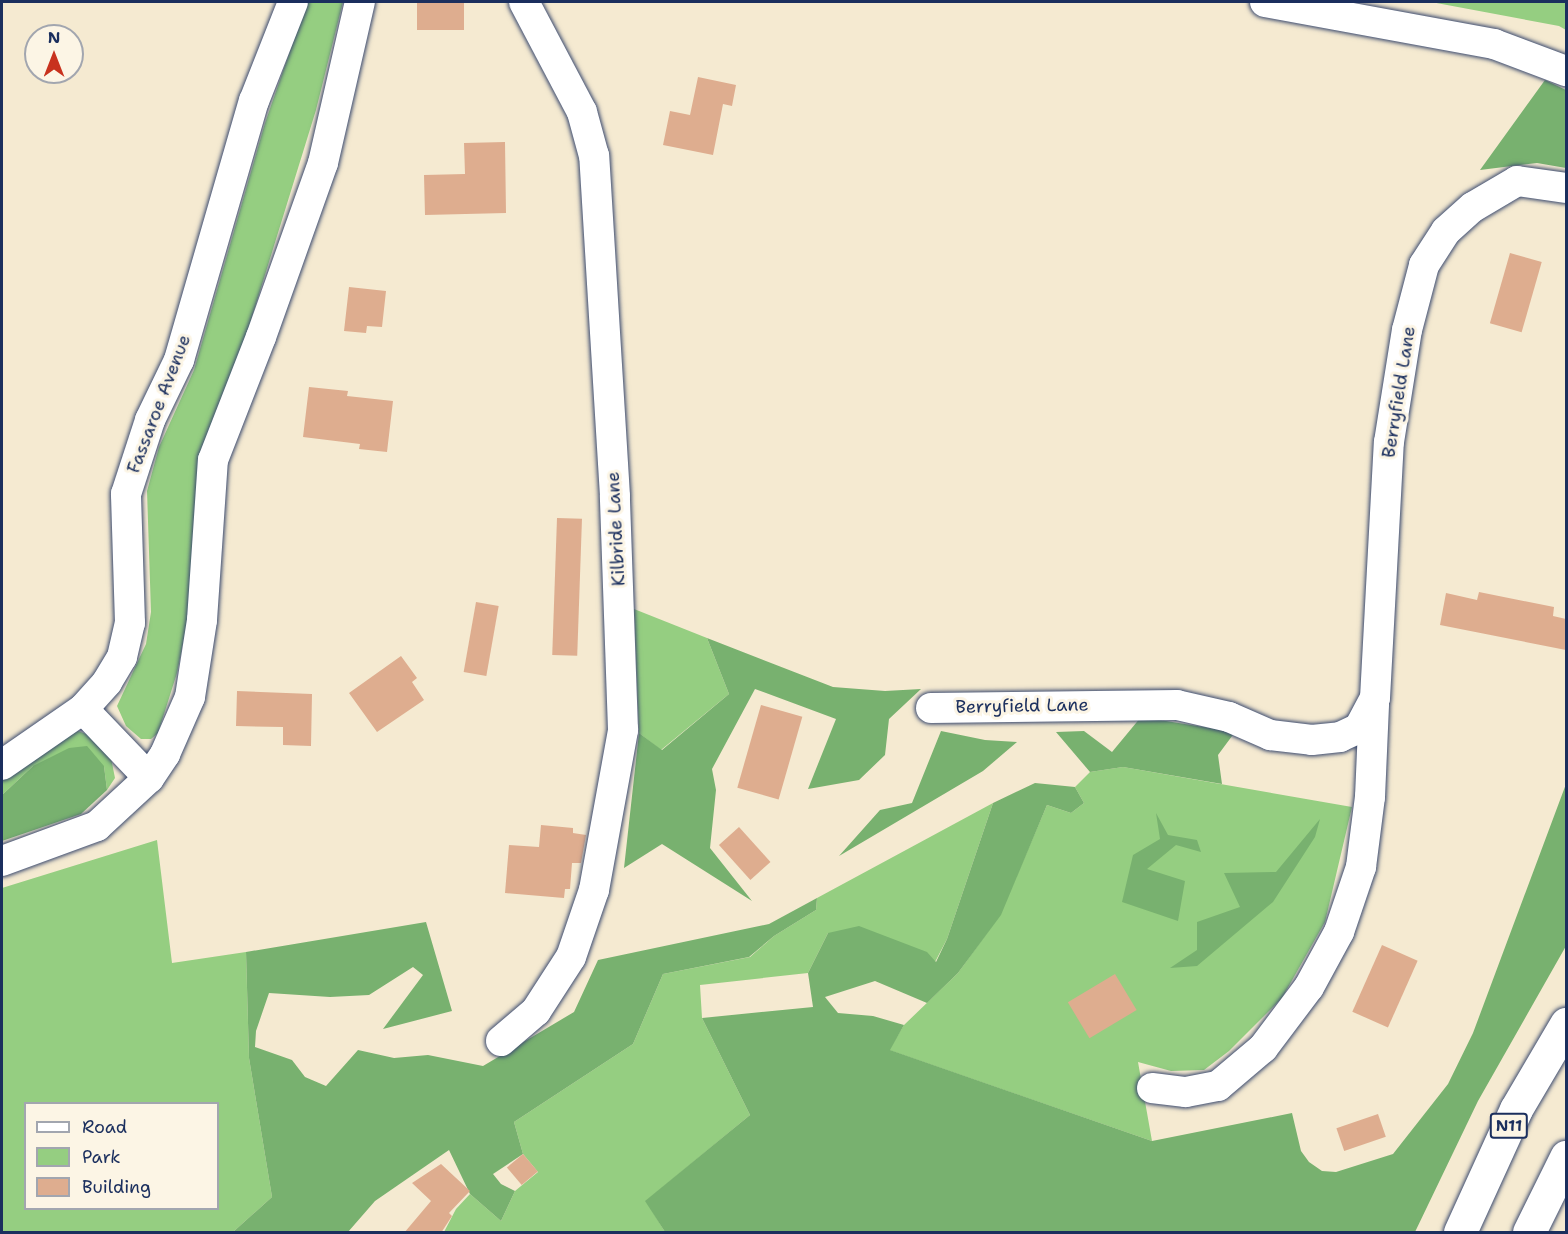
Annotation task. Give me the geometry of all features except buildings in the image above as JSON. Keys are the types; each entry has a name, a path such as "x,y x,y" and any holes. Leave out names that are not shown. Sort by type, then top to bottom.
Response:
{"highway":[{"name":"N11","path":"1460,1233 1516,1109 1566,1024"},
{"path":"1529,1233 1557,1187 1566,1157"}],"street":[{"name":"Fassaroe Avenue","path":"2,765 83,709 107,682 122,657 130,623 126,494 150,420 179,360 254,101 293,2"},
{"path":"2,861 97,826 149,778 165,754 190,697 202,620 213,459 261,338 323,163 360,2"},
{"name":"Kilbride Lane","path":"501,1041 536,1011 574,951 594,890 623,730 615,496 594,156 582,112 524,2"},
{"path":"1265,2 1494,44 1551,63 1566,71"},
{"name":"Berryfield Lane","path":"1152,1088 1186,1092 1218,1086 1263,1048 1309,987 1339,932 1360,867 1370,797 1389,442 1407,330 1424,265 1446,231 1473,207 1517,181 1566,189"},
{"name":"Berryfield Lane","path":"931,708 1177,705 1229,717 1270,735 1312,740 1340,737 1359,728 1375,698"},
{"path":"83,709 149,778"}],"green space":[{"path":"307,2 343,2 316,110 243,346 177,673 158,733 151,739 141,739 126,726 117,706 146,644 151,612 147,491 159,447 194,370 265,123"},
{"path":"1431,2 1566,2 1566,30 1559,26"},
{"path":"1545,80 1566,90 1566,168 1537,163 1480,170"},
{"path":"634,609 707,638 729,694 661,750 639,733"},
{"path":"707,638 833,687 885,691 921,689 889,719 885,755 859,780 808,789 836,719 755,689 712,769 716,790 710,848 752,901 662,844 624,868 639,733 662,750 729,694"},
{"path":"1141,717 1235,732 1218,755 1222,784 1123,767 1090,772 1056,732 1084,731 1112,752"},
{"path":"78,731 89,735 111,758 115,778 107,790 104,766 33,766 2,795 2,781 43,751"},
{"path":"941,731 985,740 1017,742 983,771 839,856 880,810 912,803"},
{"path":"87,746 104,766 107,790 81,814 2,841 2,795 33,766 69,748"},
{"path":"1123,767 1352,807 1325,922 1282,998 1229,1051 1204,1070 1171,1071 1138,1062 1152,1141 889,1050 904,1025 958,973 1000,915 1047,805 1071,813 1084,803 1075,787 1090,772"},
{"path":"1035,783 1075,787 1084,803 1071,813 1047,805 1001,915 958,973 927,1003 875,981 825,997 838,1013 873,1016 904,1025 890,1050 1152,1141 1292,1113 1301,1151 1309,1162 1322,1171 1336,1172 1393,1154 1448,1084 1473,1033 1566,784 1566,946 1478,1101 1415,1232 665,1232 645,1201 750,1115 702,1018 813,1007 808,973 828,933 859,926 927,952 936,962 947,939 993,803"},
{"path":"993,803 947,939 935,962 828,933 808,973 700,985 702,1018 750,1115 646,1201 665,1232 444,1232 456,1209 470,1194 501,1221 515,1191 538,1172 523,1154 514,1122 633,1044 663,974 750,957 774,936 816,910 817,898"},
{"path":"1156,813 1168,835 1197,840 1201,852 1176,845 1147,869 1185,881 1178,921 1122,902 1133,855 1160,839"},
{"path":"1320,819 1315,837 1273,902 1197,966 1170,968 1197,950 1197,922 1240,907 1224,873 1276,872"},
{"path":"157,840 172,963 246,952 249,1058 272,1197 233,1232 2,1232 2,888"},
{"path":"817,898 816,910 774,936 749,957 663,974 633,1044 514,1122 523,1154 493,1174 501,1184 515,1191 501,1221 470,1194 449,1150 375,1201 348,1232 233,1232 272,1197 249,1058 246,952 426,922 452,1011 383,1029 423,975 413,967 369,995 330,997 269,993 256,1031 255,1047 292,1060 305,1077 326,1086 358,1050 394,1058 428,1055 483,1066 574,1012 598,960 769,924"}]}
